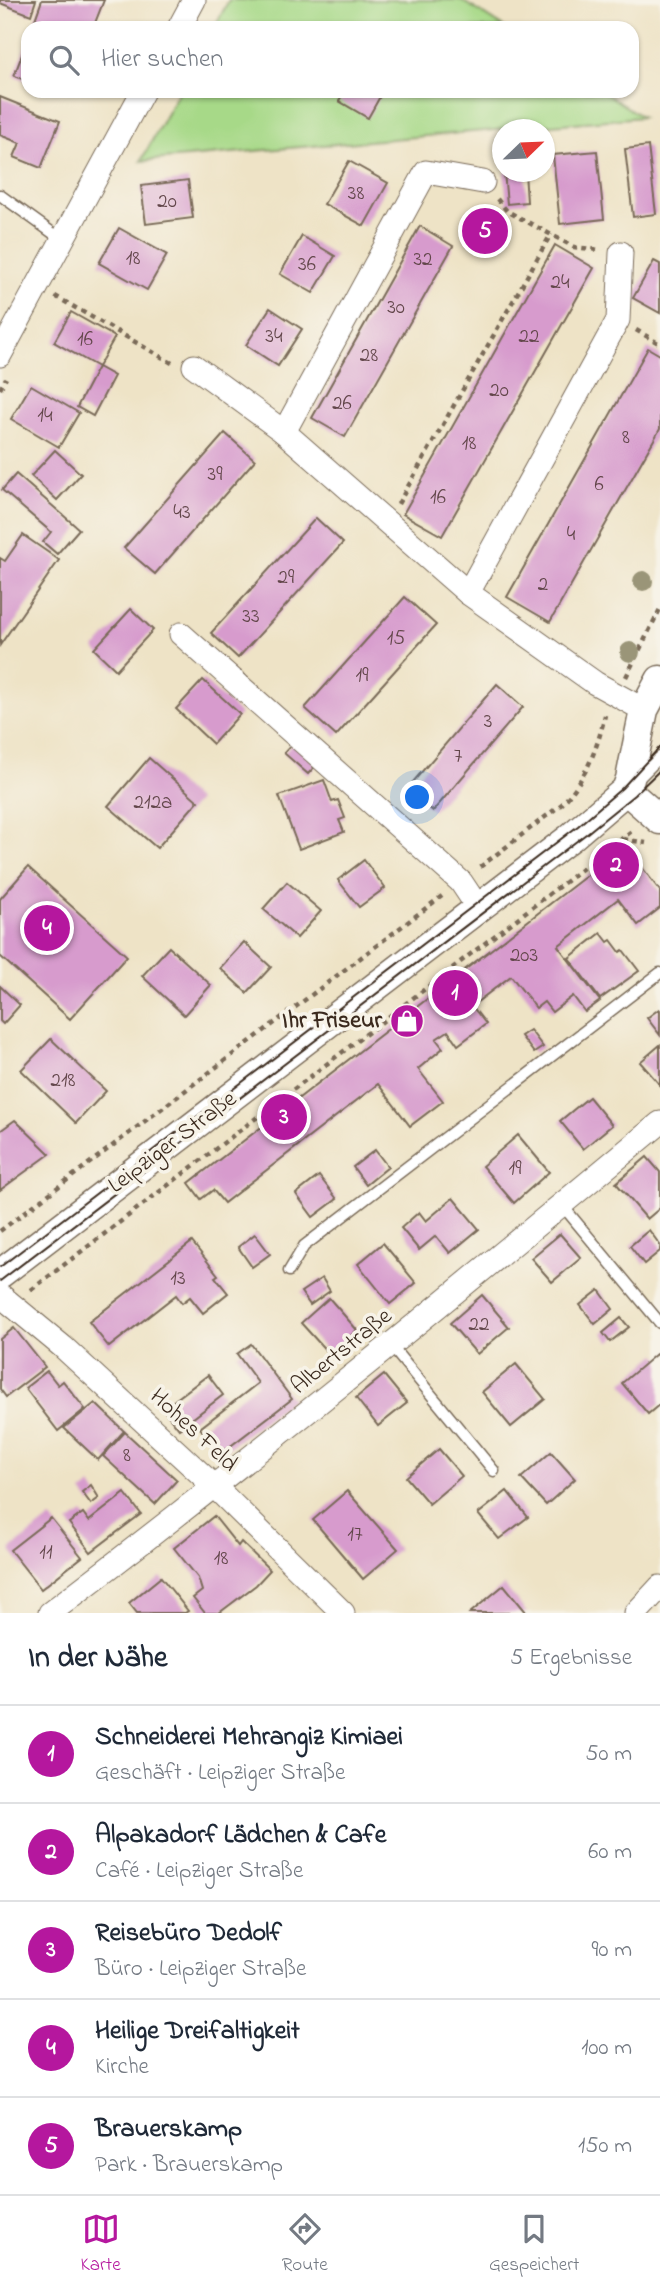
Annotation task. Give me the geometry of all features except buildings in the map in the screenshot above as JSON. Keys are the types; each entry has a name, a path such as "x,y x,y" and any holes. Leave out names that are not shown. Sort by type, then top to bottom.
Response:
{"street":[{"path":"182,21 194,0"},
{"path":"0,355 139,98"},
{"path":"284,432 426,172 482,182"},
{"path":"468,593 618,320 621,253"},
{"path":"194,366 284,432 468,593 596,683 644,710"},
{"path":"181,634 461,882 479,909"},
{"path":"655,826 626,790 644,710 660,680"},
{"name":"Leipziger Straße","path":"0,1274 479,909 626,790"},
{"name":"Albertstraße","path":"50,1613 215,1487 391,1346 660,1122"},
{"name":"Hohes Feld","path":"0,1296 64,1348 215,1487 343,1613"},
{"path":"636,1613 660,1587"}],"lane":[{"path":"0,195 61,239"},
{"path":"626,790 660,757"},
{"path":"289,1271 304,1246 660,973"},
{"path":"562,1205 660,1323"},
{"path":"391,1346 494,1471"}],"path":[{"path":"482,182 507,211 574,247 621,253"},
{"path":"387,523 551,234"},
{"path":"36,286 171,362 194,366"},
{"path":"0,1231 562,804 586,773 598,746 605,713 660,609"},
{"path":"622,839 655,826"},
{"path":"32,1290 622,839 655,826"}],"green space":[{"path":"229,0 461,0 494,21 218,21"},
{"path":"175,98 613,98 642,117 555,125 555,119 492,119 492,130 141,161"}],"tram line":[{"path":"0,1267 578,826 622,788 660,747"},
{"path":"0,1281 586,834 660,770"}],"place":[{"name":"Brauerskamp","path":"485,231"},
{"name":"Alpakadorf Lädchen & Cafe","path":"616,865"},
{"name":"Heilige Dreifaltigkeit","path":"47,928"},
{"name":"Schneiderei Mehrangiz Kimiaei","path":"455,993"},
{"name":"Ihr Friseur","path":"407,1021"},
{"name":"Reisebüro Dedolf","path":"284,1117"}]}
